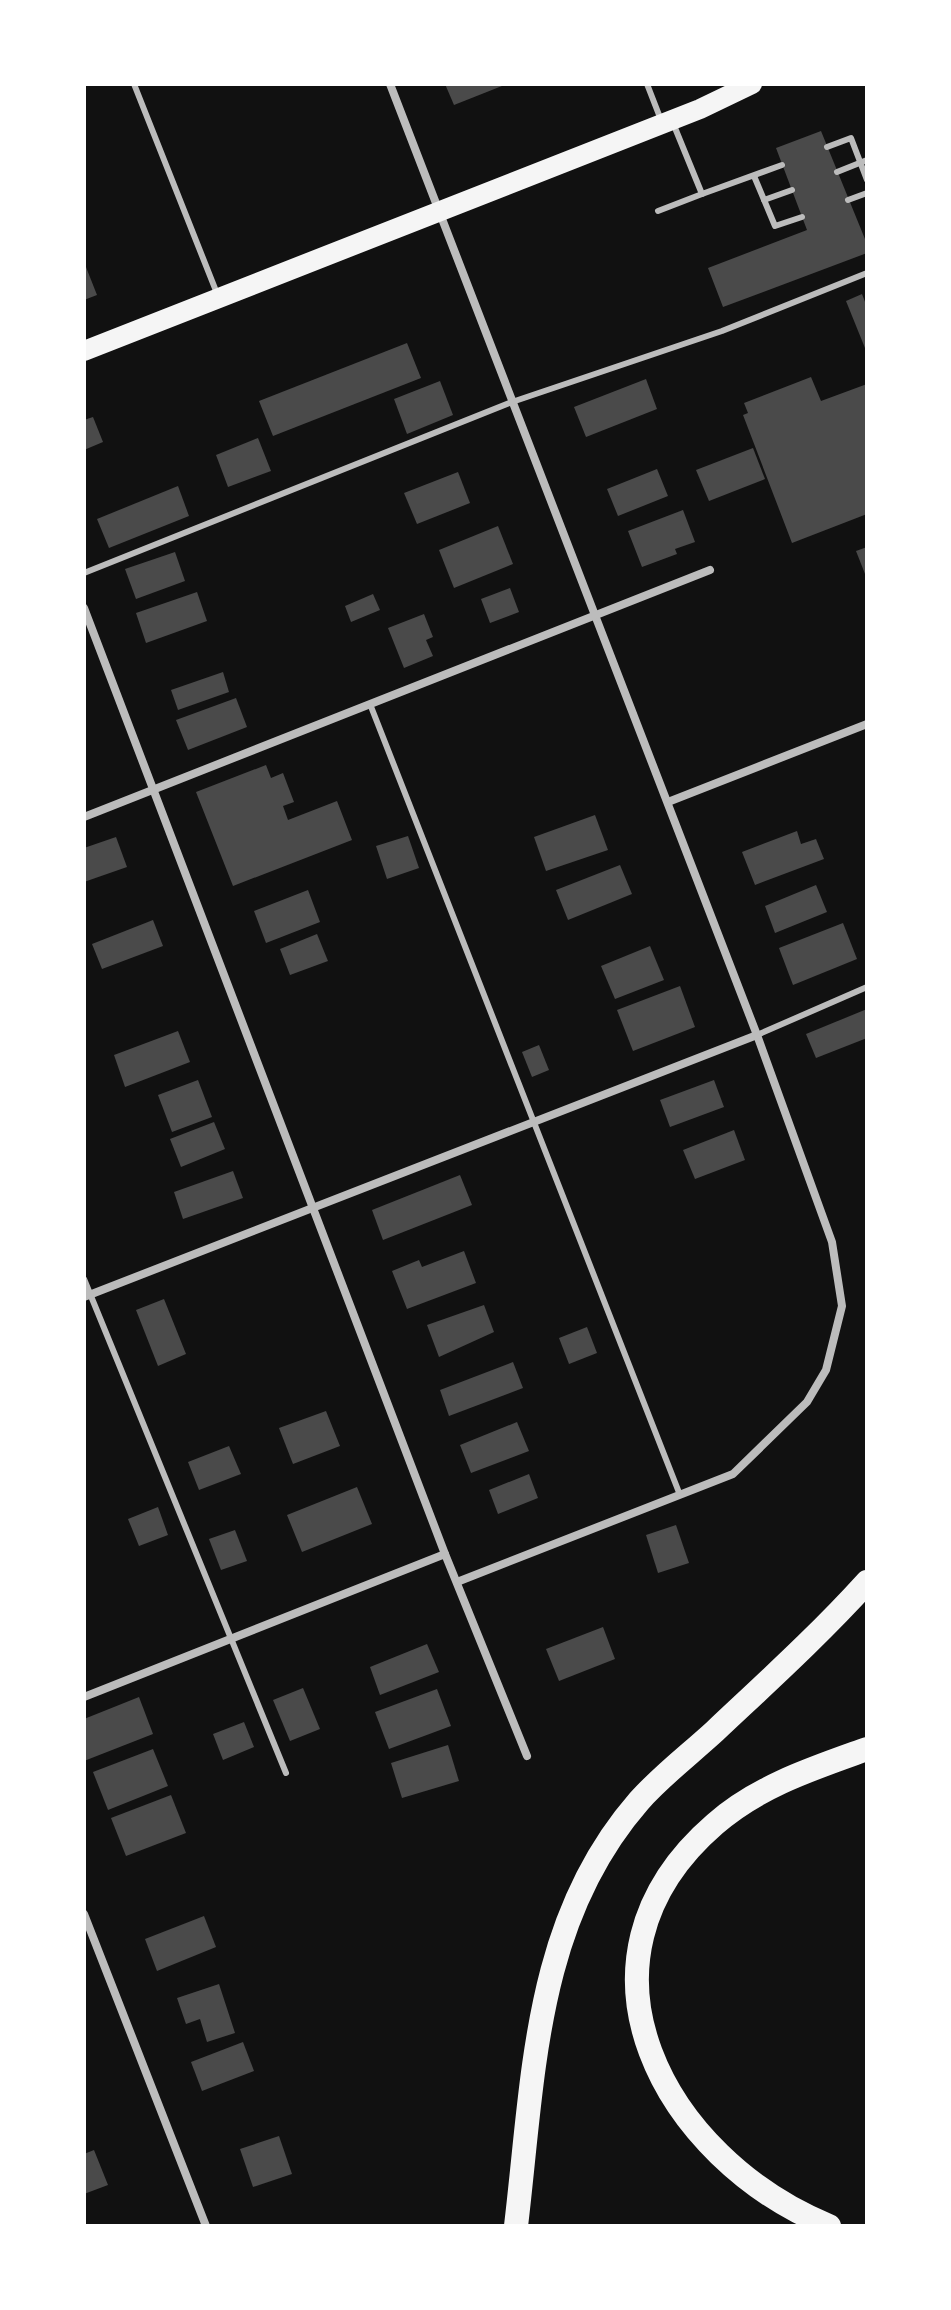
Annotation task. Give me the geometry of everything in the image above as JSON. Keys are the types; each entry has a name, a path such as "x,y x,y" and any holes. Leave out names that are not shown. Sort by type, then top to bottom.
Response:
{"highway":[{"path":"516,2226 551,1965 579,1890 606,1844 640,1800 818,1636 867,1582"},
{"path":"829,2226 773,2199 743,2178 718,2156 671,2096 644,2035 638,2002 638,1963 655,1902 691,1848 715,1824 777,1784 867,1749"}],"main road":[{"path":"84,351 667,122 725,90 752,84"}],"street":[{"path":"390,84 757,1035 832,1242 842,1306 838,1335 826,1370 807,1402 780,1432 733,1474 457,1582"},
{"path":"84,817 710,570"},
{"path":"84,608 445,1554 527,1756"},
{"path":"668,802 867,724"},
{"path":"87,1295 757,1035"},
{"path":"84,1697 445,1554"},
{"path":"84,1914 206,2226"}],"lane":[{"path":"134,84 219,299"},
{"path":"647,84 702,194"},
{"path":"827,147 851,138 864,161 867,180"},
{"path":"837,172 864,161"},
{"path":"658,211 782,165"},
{"path":"754,176 775,226 802,217"},
{"path":"764,200 792,190"},
{"path":"848,200 867,193"},
{"path":"84,573 512,402 722,331 867,273"},
{"path":"370,704 680,1495"},
{"path":"757,1035 867,987"},
{"path":"84,1279 87,1295 286,1773"}],"building":[{"path":"445,84 507,84 454,105"},
{"path":"821,131 867,244 867,253 723,307 708,268 807,230 776,148"},
{"path":"84,262 97,295 84,300"},
{"path":"862,294 867,307 867,353 846,301"},
{"path":"407,343 421,378 273,436 259,401"},
{"path":"811,377 821,401 867,384 867,514 792,543 743,415 748,413 744,403"},
{"path":"646,379 657,409 586,437 574,407"},
{"path":"440,381 453,415 407,434 394,399"},
{"path":"93,417 103,442 84,450 84,420"},
{"path":"258,438 271,471 228,487 216,455"},
{"path":"753,448 765,479 709,501 696,470"},
{"path":"657,469 668,496 618,516 607,489"},
{"path":"458,472 470,503 417,524 404,493"},
{"path":"178,486 189,516 109,548 97,519"},
{"path":"683,510 695,542 675,549 677,554 642,567 628,531"},
{"path":"498,526 513,564 454,588 439,550"},
{"path":"867,547 867,579 856,551"},
{"path":"175,552 185,581 136,599 125,569"},
{"path":"510,588 519,612 490,623 481,599"},
{"path":"197,592 207,621 146,643 136,613"},
{"path":"373,594 380,610 351,622 345,606"},
{"path":"424,614 433,637 426,640 433,656 404,668 388,628"},
{"path":"223,672 229,692 178,710 171,690"},
{"path":"236,698 247,727 188,750 176,720"},
{"path":"266,765 271,778 283,773 294,802 283,806 288,820 337,801 352,840 233,886 196,792"},
{"path":"595,815 608,850 546,871 534,837"},
{"path":"797,831 801,844 816,839 824,859 755,885 742,852"},
{"path":"408,836 419,868 387,879 376,846"},
{"path":"116,837 127,867 84,882 84,848"},
{"path":"620,865 632,894 568,920 556,890"},
{"path":"816,885 827,912 775,933 765,906"},
{"path":"308,890 320,922 266,943 254,911"},
{"path":"153,920 163,946 102,969 92,944"},
{"path":"843,923 857,959 793,985 779,948"},
{"path":"317,934 328,961 290,975 280,949"},
{"path":"650,946 664,980 615,999 601,966"},
{"path":"680,986 695,1027 633,1051 617,1010"},
{"path":"867,1009 867,1038 816,1058 806,1034"},
{"path":"178,1031 190,1062 125,1087 114,1055"},
{"path":"539,1045 549,1070 532,1077 522,1052"},
{"path":"198,1080 212,1117 172,1132 158,1095"},
{"path":"714,1080 724,1107 670,1127 660,1100"},
{"path":"214,1122 225,1149 181,1167 170,1139"},
{"path":"734,1130 745,1160 695,1179 683,1150"},
{"path":"233,1171 243,1198 183,1219 174,1192"},
{"path":"460,1175 472,1205 383,1240 372,1210"},
{"path":"464,1251 476,1283 407,1309 392,1271 419,1260 422,1267"},
{"path":"164,1299 186,1354 158,1366 136,1310"},
{"path":"484,1305 494,1332 439,1357 427,1325"},
{"path":"587,1327 597,1353 569,1364 559,1338"},
{"path":"513,1362 523,1388 449,1416 440,1390"},
{"path":"326,1411 340,1446 293,1464 279,1428"},
{"path":"517,1422 529,1451 471,1473 460,1445"},
{"path":"229,1446 241,1474 199,1490 188,1462"},
{"path":"529,1474 538,1498 498,1514 489,1490"},
{"path":"357,1487 372,1524 302,1552 287,1515"},
{"path":"158,1507 168,1535 139,1546 128,1519"},
{"path":"676,1525 689,1563 658,1573 646,1535"},
{"path":"235,1530 247,1561 221,1570 209,1539"},
{"path":"603,1627 615,1659 559,1681 546,1649"},
{"path":"427,1644 439,1672 380,1695 370,1667"},
{"path":"303,1688 320,1729 290,1741 273,1700"},
{"path":"437,1689 451,1726 389,1749 375,1712"},
{"path":"139,1697 153,1734 84,1761 84,1719"},
{"path":"244,1722 254,1747 223,1760 213,1734"},
{"path":"448,1745 459,1781 402,1798 391,1763"},
{"path":"153,1749 168,1786 108,1810 93,1772"},
{"path":"171,1795 186,1833 126,1856 111,1818"},
{"path":"204,1916 216,1947 157,1971 145,1939"},
{"path":"219,1984 235,2033 207,2042 200,2019 186,2024 177,1998"},
{"path":"243,2042 254,2071 202,2091 191,2062"},
{"path":"279,2136 292,2174 253,2187 240,2149"},
{"path":"94,2150 108,2185 84,2194 84,2154"}]}
